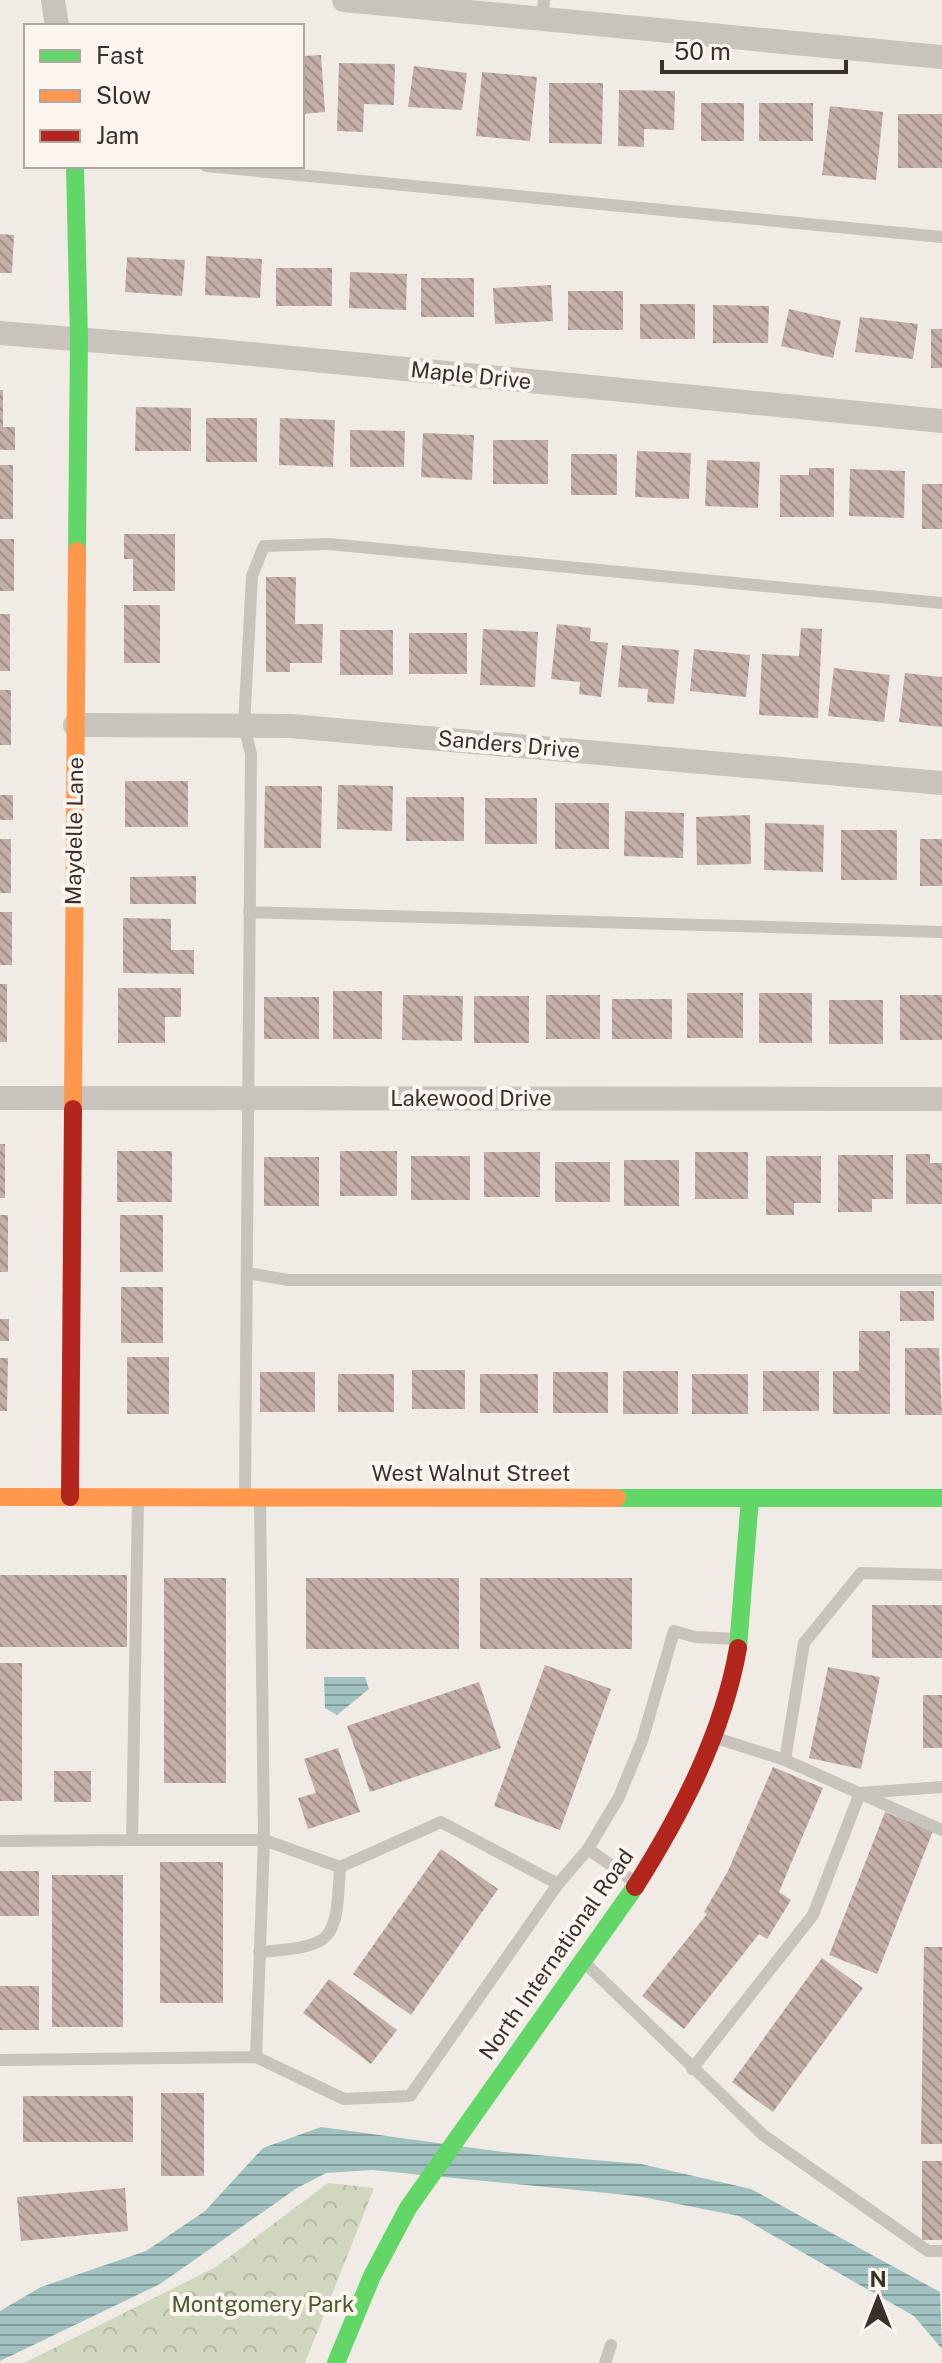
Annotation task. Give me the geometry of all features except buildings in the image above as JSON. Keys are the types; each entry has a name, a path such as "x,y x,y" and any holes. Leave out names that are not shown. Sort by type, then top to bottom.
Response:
{"street":[{"path":"53,0 57,24"},
{"path":"344,0 543,9 942,57"},
{"name":"Maydelle Lane","path":"70,1497 79,339 75,168"},
{"name":"Maple Drive","path":"0,333 942,421"},
{"name":"Sanders Drive","path":"75,725 290,726 942,783"},
{"name":"Lakewood Drive","path":"0,1098 942,1099"},
{"name":"West Walnut Street","path":"0,1497 942,1498"},
{"name":"North International Road","path":"336,2363 356,2307 414,2201 639,1885 713,1737 726,1698 738,1639 750,1498"}],"lane":[{"path":"227,168 942,237"},
{"path":"256,2057 264,1840 247,1273 251,754 244,726 252,576 264,546 329,544 942,603"},
{"path":"249,912 942,932"},
{"path":"247,1273 288,1280 942,1280"},
{"path":"132,1840 138,1497"},
{"path":"785,1760 804,1643 861,1573 942,1575"},
{"path":"0,2060 256,2057 344,2099 410,2096 558,1884 588,1849 619,1797 642,1741 674,1631 695,1637 738,1639"},
{"path":"713,1737 785,1760 942,1830"},
{"path":"860,1793 942,1787"},
{"path":"692,2069 813,1915 860,1793"},
{"path":"0,1841 264,1840 340,1867 441,1822 558,1884"},
{"path":"588,1849 639,1885"},
{"path":"259,1952 312,1948 325,1940 338,1919 340,1867"},
{"path":"584,1963 763,2135 928,2251 942,2251"},
{"path":"605,2363 611,2345"}],"green space":[{"name":"Montgomery Park","path":"328,2183 374,2188 305,2363 24,2363 216,2267"}],"water":[{"path":"324,1677 365,1677 369,1689 337,1715 325,1708"},
{"path":"321,2127 503,2152 641,2164 751,2189 940,2292 942,2349 914,2316 739,2216 637,2196 372,2170 326,2173 297,2188 160,2284 0,2361 0,2311 41,2287 146,2251 205,2211 263,2148"}],"traffic: fast":[{"path":"75,168 79,339 77,551"},
{"path":"617,1498 942,1498"},
{"path":"738,1648 750,1498"},
{"path":"336,2363 372,2276 408,2208 635,1887"}],"traffic: slow":[{"path":"73,1109 77,551"},
{"path":"0,1497 617,1498"}],"traffic: jam":[{"path":"70,1497 73,1109"},
{"path":"635,1887 684,1802 711,1742 738,1648"}]}
